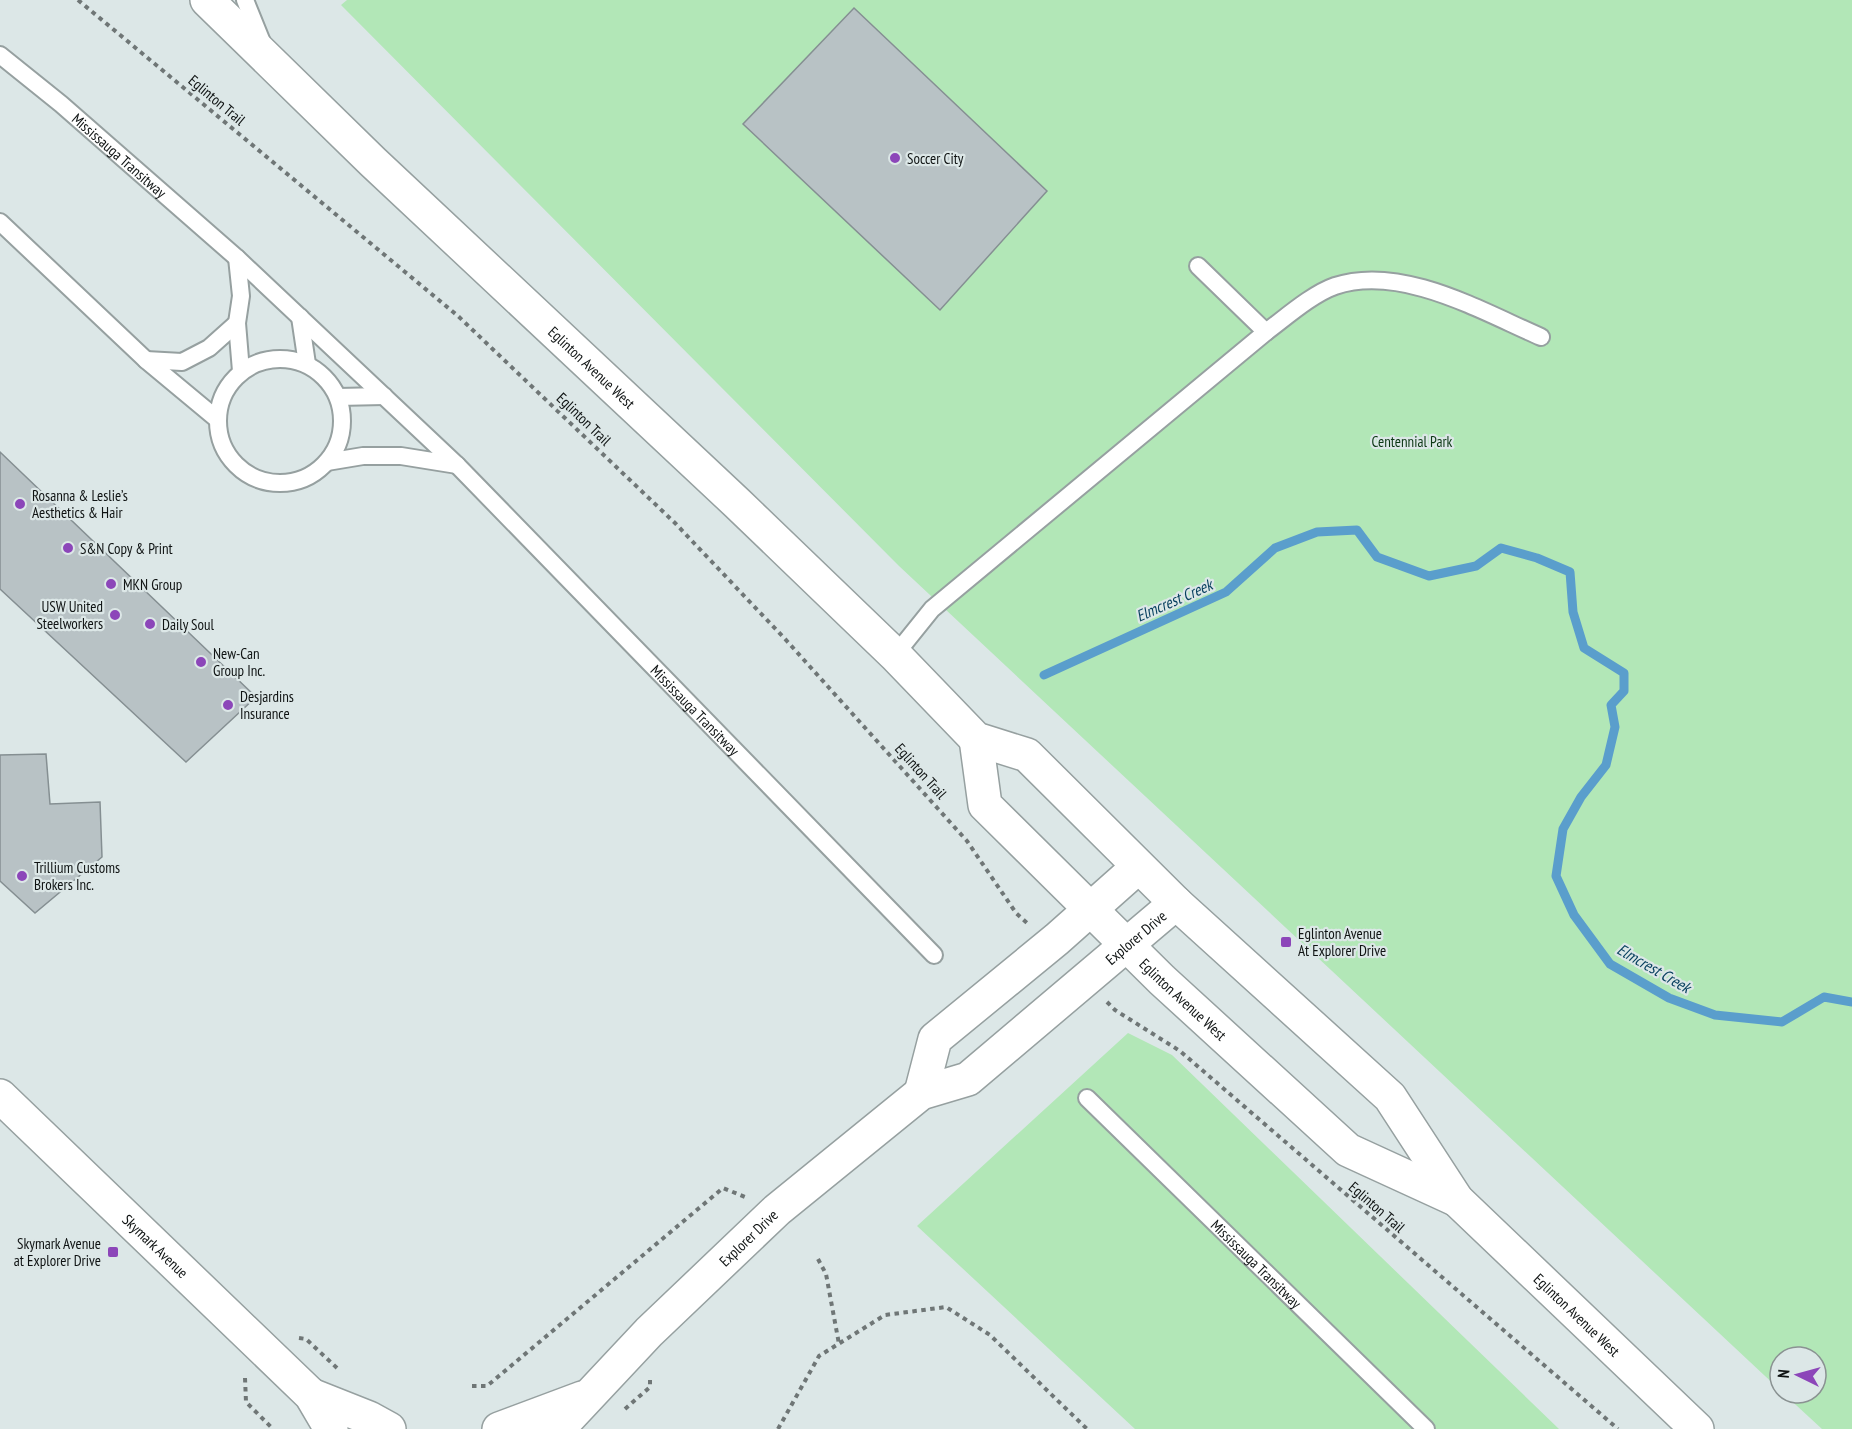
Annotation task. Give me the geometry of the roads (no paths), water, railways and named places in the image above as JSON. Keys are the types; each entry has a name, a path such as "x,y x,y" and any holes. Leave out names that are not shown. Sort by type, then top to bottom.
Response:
{"main road":[{"name":"Eglinton Avenue West","path":"207,0 382,170 737,503 895,656 976,739 1027,755 1176,903 1390,1097 1457,1200 1697,1429"},
{"name":"Eglinton Avenue West","path":"976,739 985,805 1161,980 1348,1150 1457,1200"},
{"path":"921,1093 935,1039 1138,867"},
{"name":"Explorer Drive","path":"558,1429 649,1332 777,1210 921,1093 968,1079 1176,903"},
{"name":"Skymark Avenue","path":"0,1096 310,1395 331,1429"},
{"name":"Skymark Avenue","path":"310,1395 369,1418 389,1429"},
{"name":"Explorer Drive","path":"498,1429 587,1396"}],"lane":[{"path":"245,0 271,62"},
{"name":"Mississauga Transitway","path":"0,55 61,104 237,258 457,465 934,955"},
{"path":"0,222 146,360 217,419"},
{"path":"237,258 241,296 237,323 242,371"},
{"path":"1198,266 1266,332"},
{"path":"895,656 932,609 1266,332 1301,305 1334,286 1372,279 1417,285 1542,337"},
{"path":"300,317 307,364"},
{"path":"146,360 182,362 209,348 237,323"},
{"path":"285,358 307,364 326,378 338,397 343,419 339,442 327,462 309,476 287,483 264,481 243,471 228,454 219,433 217,419 227,389 242,371 262,360 285,358"},
{"path":"338,397 384,396"},
{"path":"327,462 363,456 401,456 457,465"},
{"name":"Mississauga Transitway","path":"1087,1098 1426,1429"}],"waterway":[{"name":"Elmcrest Creek","path":"1044,675 1226,592 1275,548 1317,532 1357,530 1377,557 1429,576 1476,566 1501,548 1537,558 1570,572 1573,612 1584,648 1624,673 1624,691 1611,705 1615,727 1606,765 1581,797 1563,829 1556,876 1574,915 1610,964 1669,998 1715,1015 1782,1022 1824,997 1852,1002"}],"place":[{"name":"Soccer City","path":"895,158"},
{"name":"Rosanna & Leslie’s Aesthetics & Hair","path":"20,504"},
{"name":"S&N Copy & Print","path":"68,548"},
{"name":"MKN Group","path":"111,584"},
{"name":"USW United Steelworkers","path":"115,615"},
{"name":"Daily Soul","path":"150,624"},
{"name":"New-Can Group Inc.","path":"201,662"},
{"name":"Desjardins Insurance","path":"228,705"},
{"name":"Trillium Customs Brokers Inc.","path":"22,876"},
{"name":"Eglinton Avenue At Explorer Drive","path":"1286,942"},
{"name":"Skymark Avenue at Explorer Drive","path":"113,1252"}],"park label":[{"name":"Centennial Park","path":"1412,441"}]}
